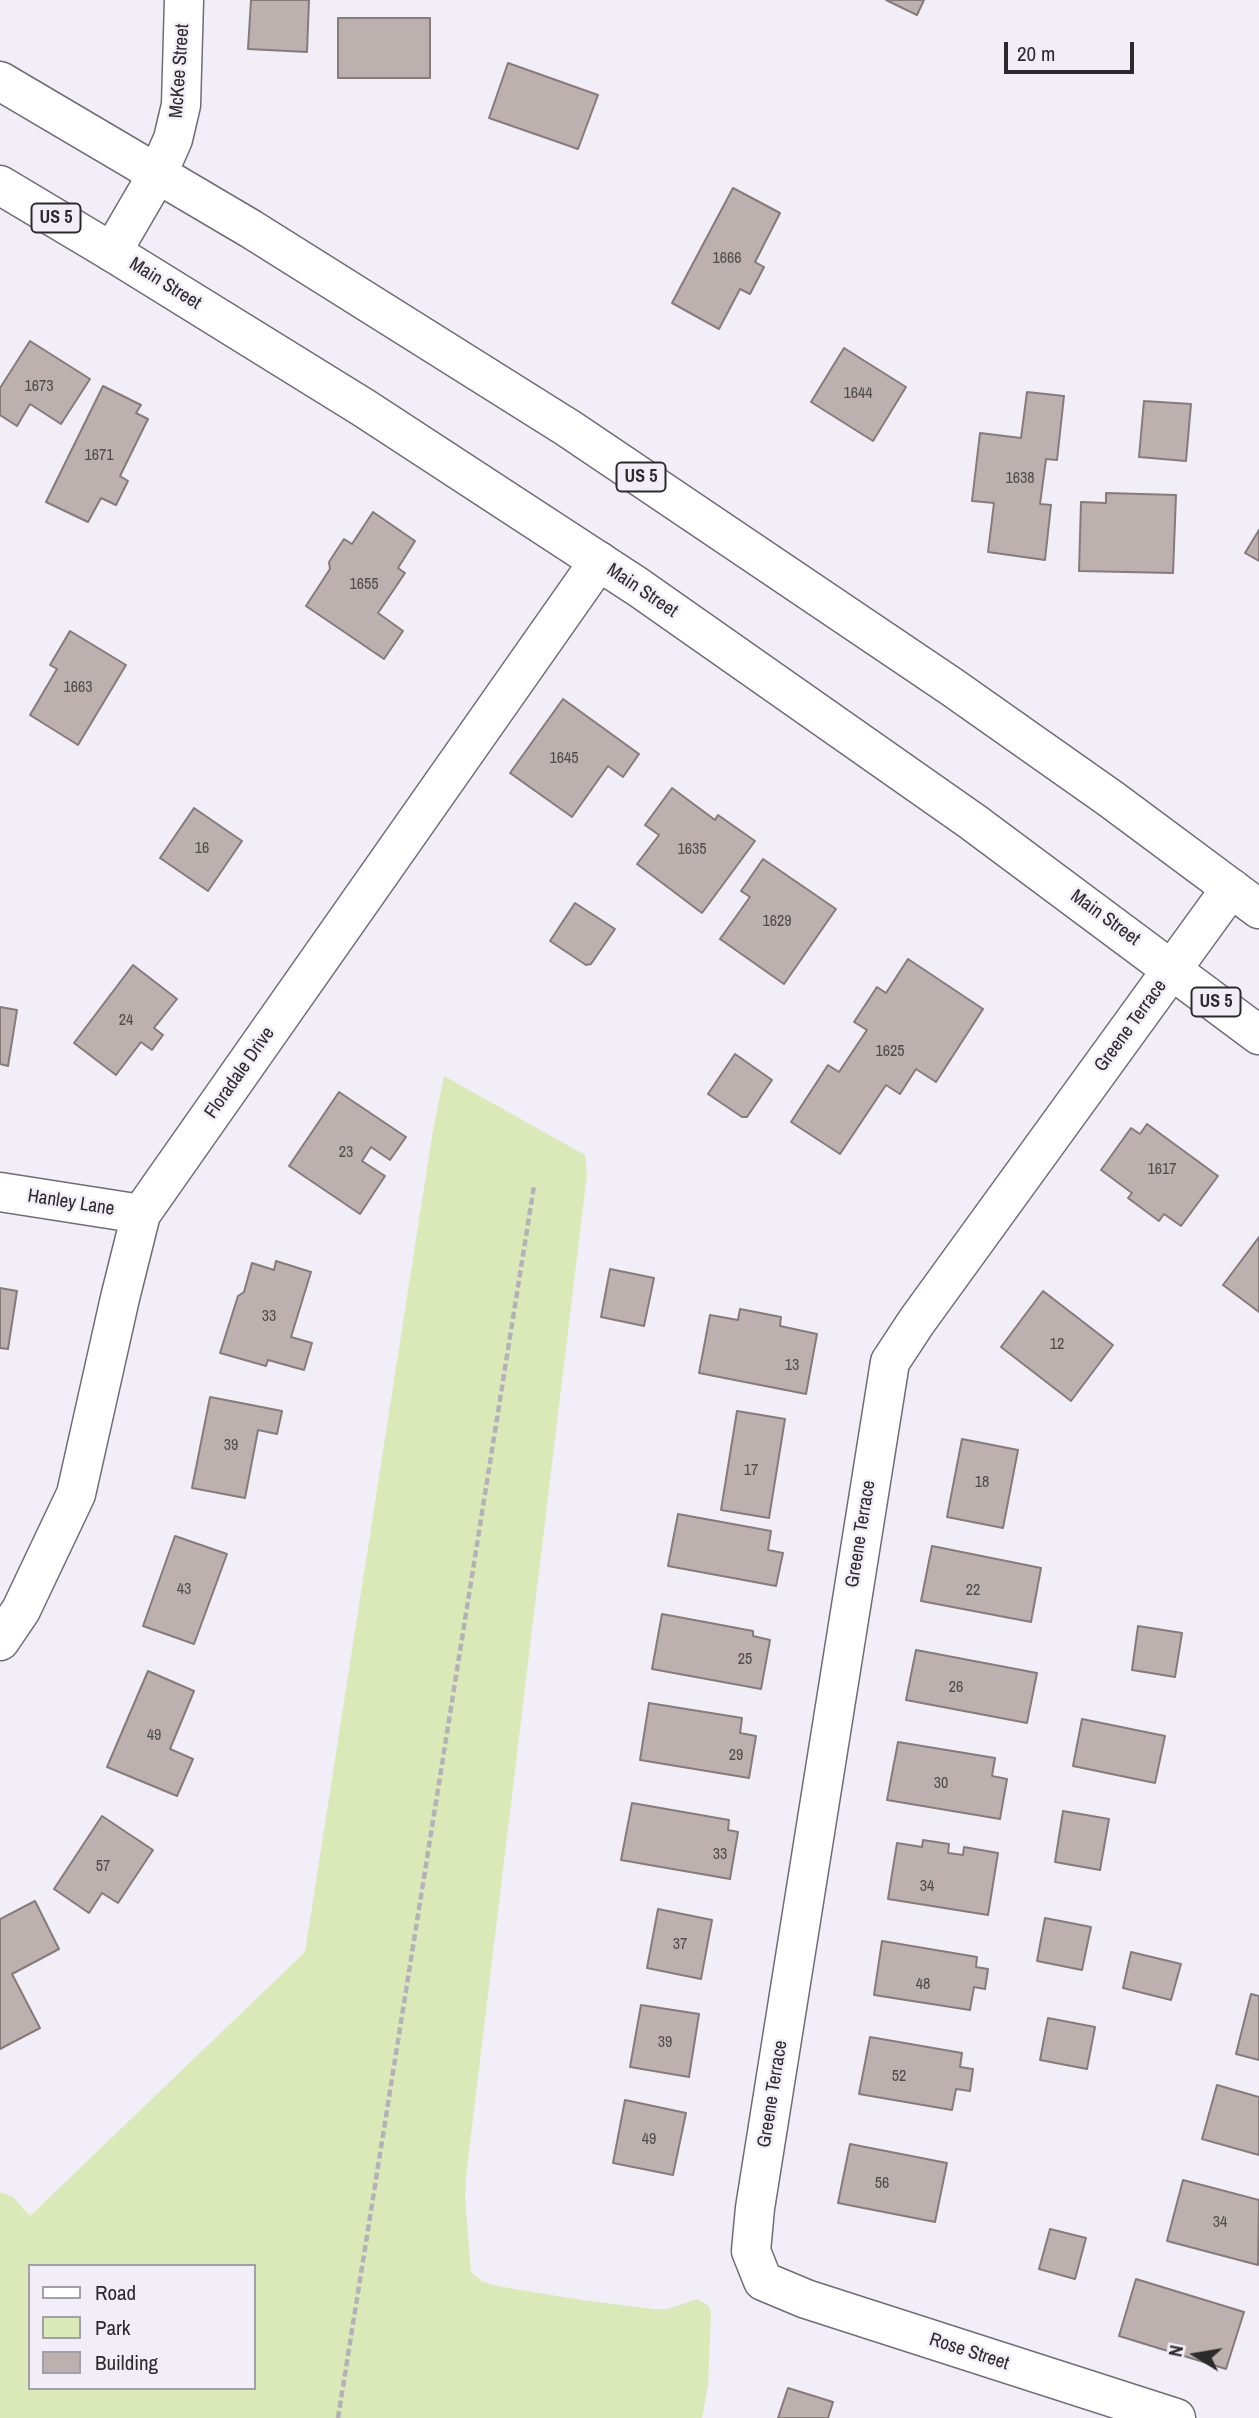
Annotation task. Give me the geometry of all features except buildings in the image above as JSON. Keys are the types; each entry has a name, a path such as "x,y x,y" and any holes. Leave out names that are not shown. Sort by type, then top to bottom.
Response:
{"main road":[{"name":"McKee Street","path":"112,251 158,173 173,139 181,105 184,0"},
{"name":"US 5","path":"0,81 158,173 437,344 658,488 1111,799 1245,899"},
{"name":"Main Street","path":"0,185 112,251 386,422 598,561 890,762 1259,1034"},
{"name":"Floradale Drive","path":"0,1642 21,1610 76,1494 141,1214 598,561"},
{"name":"Greene Terrace","path":"763,2281 751,2251 755,2208 890,1362 1173,969 1245,899"},
{"name":"Hanley Lane","path":"0,1192 141,1214"},
{"name":"Rose Street","path":"763,2281 806,2299 1176,2418"}],"path":[{"path":"338,2418 534,1186"}],"green space":[{"path":"444,1076 585,1155 587,1174 467,2168 465,2197 471,2272 483,2282 497,2286 582,2300 667,2309 697,2299 709,2306 708,2386 702,2418 0,2418 0,2192 13,2197 30,2216 305,1952 433,1130"}]}
